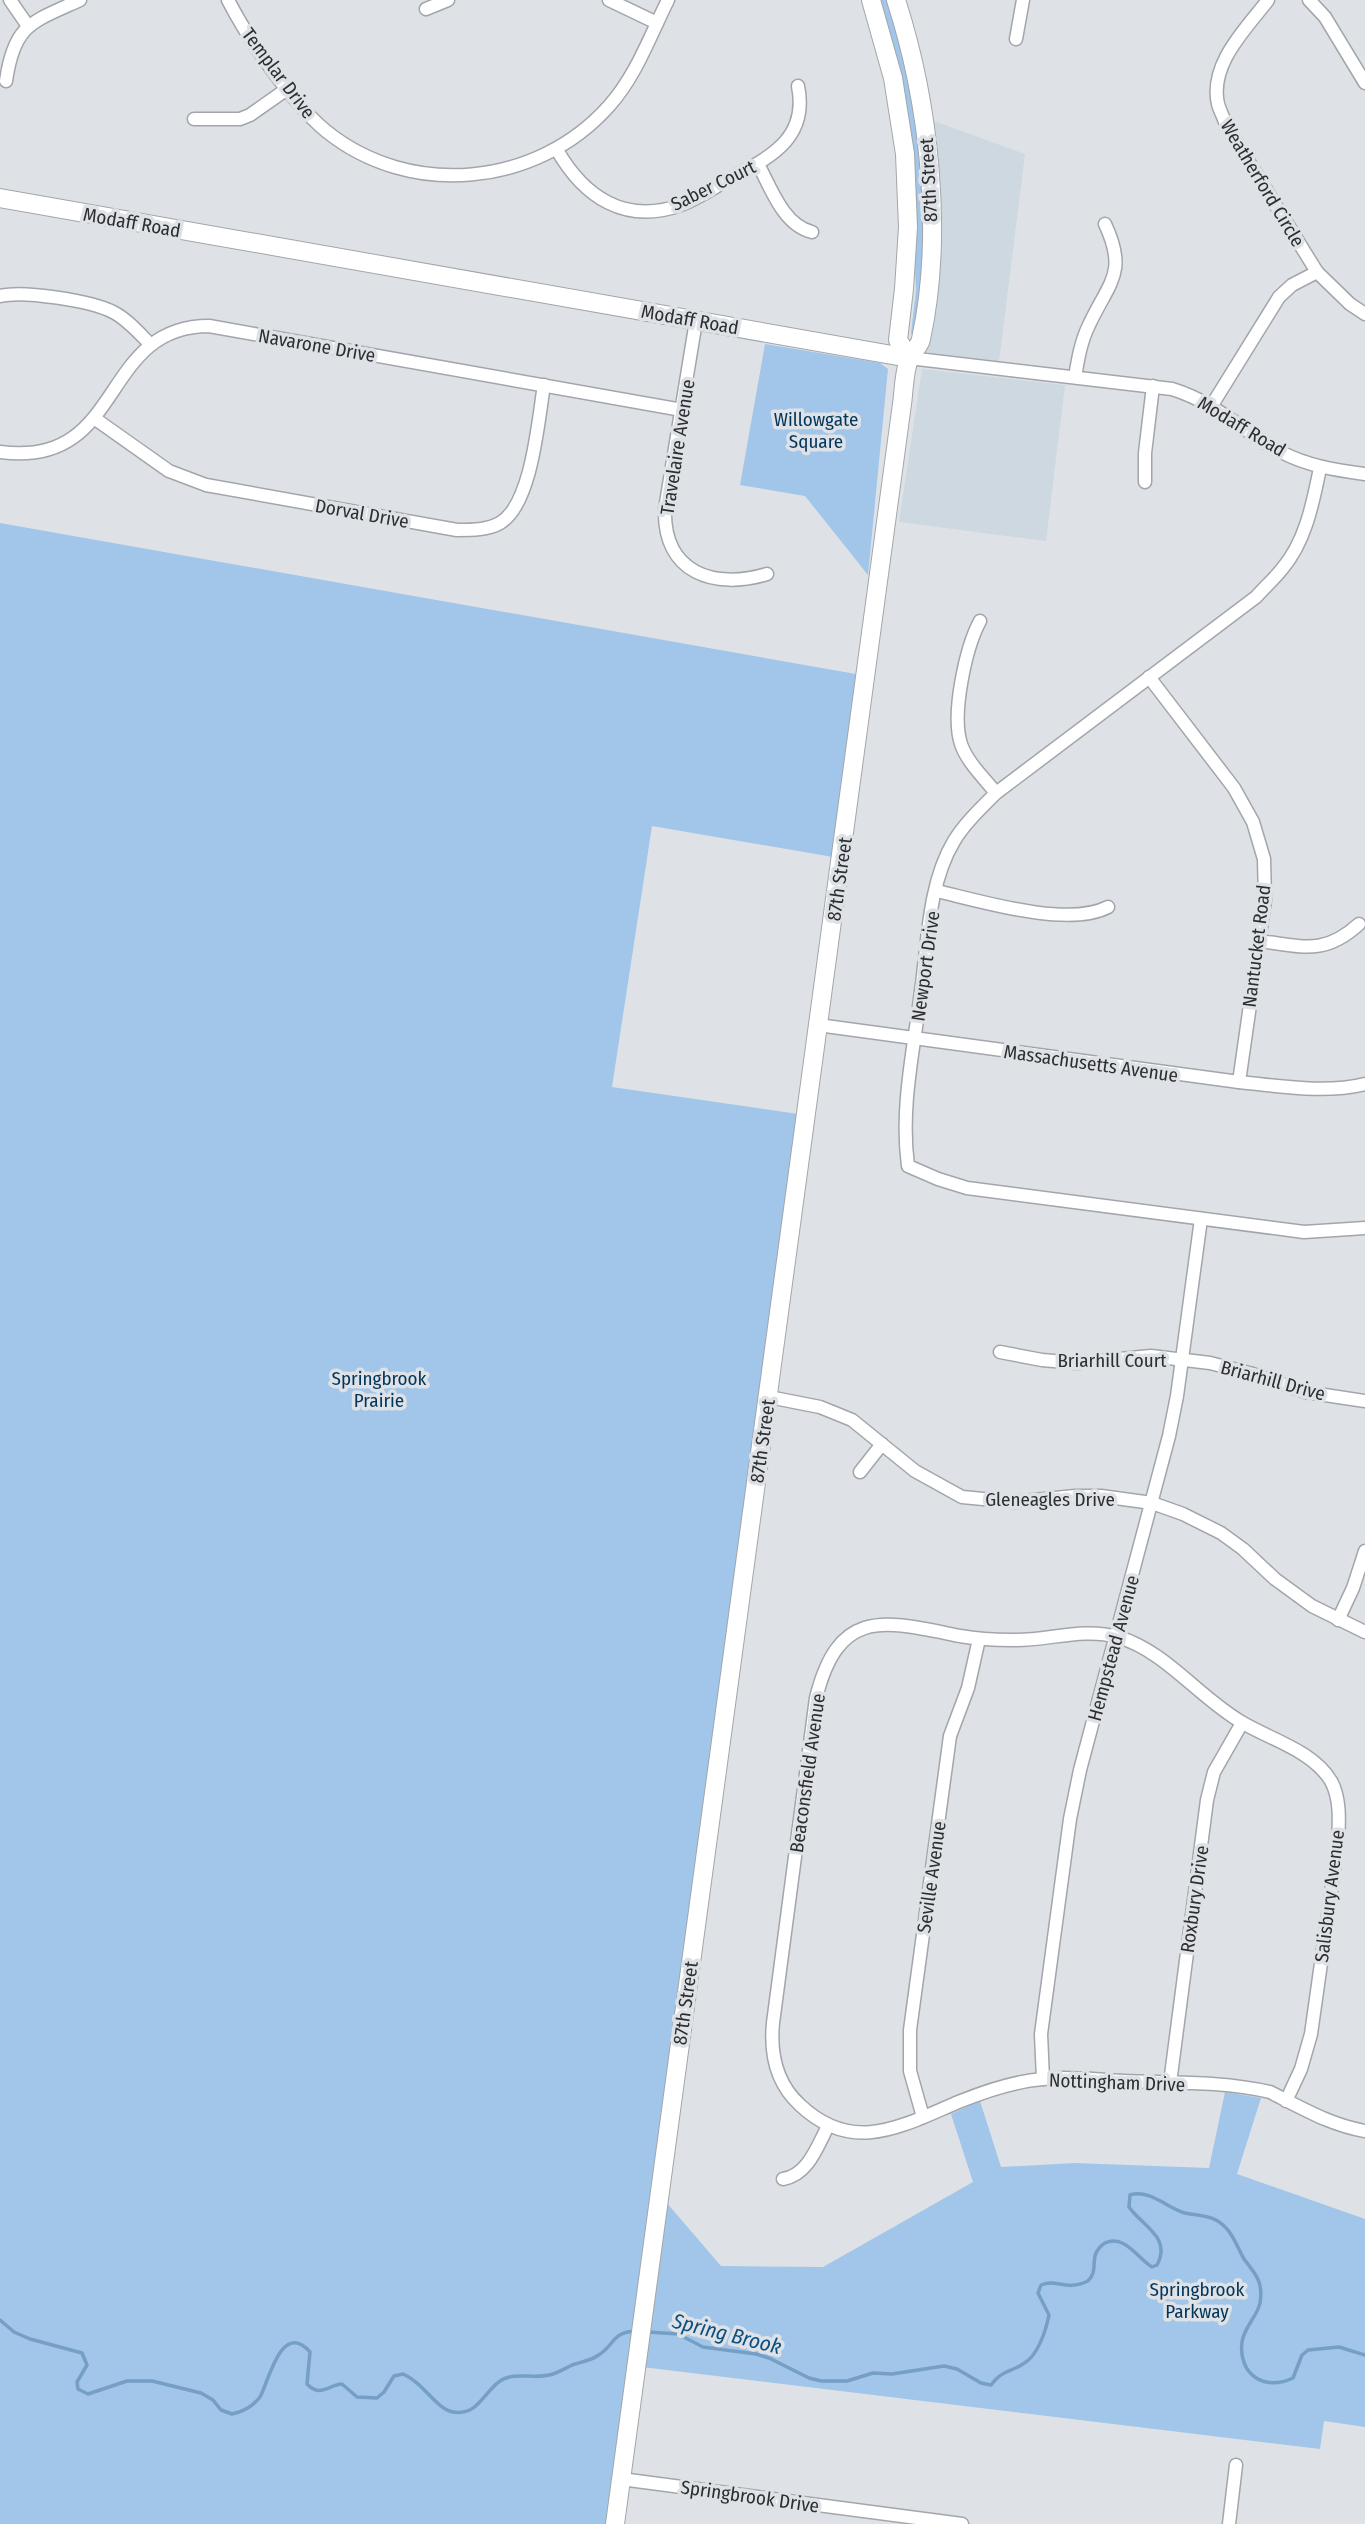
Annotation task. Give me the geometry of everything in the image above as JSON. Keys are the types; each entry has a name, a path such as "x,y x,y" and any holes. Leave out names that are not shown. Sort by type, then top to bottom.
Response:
{"street":[{"path":"10,0 28,26"},
{"path":"6,81 17,38 28,26 80,0"},
{"name":"Templar Drive","path":"228,0 287,89 312,118 343,143 382,163 442,176 489,173 529,162 557,150 591,124 614,100 633,71 668,0"},
{"path":"426,9 448,0"},
{"path":"609,0 657,23"},
{"name":"87th Street","path":"871,0 893,78 905,153 908,227 898,340 909,358"},
{"name":"87th Street","path":"615,2524 909,358 921,343 926,302 931,240 926,137 918,84 896,0"},
{"path":"1016,39 1023,0"},
{"name":"Weatherford Circle","path":"1268,0 1226,57 1218,81 1217,102 1226,125 1317,272 1350,304 1365,314"},
{"path":"1309,0 1325,17 1365,82"},
{"name":"Saber Court","path":"557,150 572,175 598,198 621,208 646,211 666,209 687,202 779,150 790,135 799,106 798,86"},
{"path":"194,118 240,119 287,89"},
{"path":"758,164 789,218 803,230 812,232"},
{"name":"Modaff Road","path":"0,198 909,358 1153,386 1193,396 1212,405 1280,452 1320,468 1365,474"},
{"path":"1075,377 1083,339 1115,274 1115,250 1105,224"},
{"path":"1212,405 1279,297 1292,285 1317,272"},
{"path":"0,296 20,293 103,308 121,316 150,344"},
{"name":"Travelaire Avenue","path":"696,321 665,509 664,522 669,544 687,566 708,577 734,581 767,574"},
{"name":"Navarone Drive","path":"0,452 20,455 50,450 77,435 94,418 135,360 150,344 182,328 209,326 682,410"},
{"name":"Dorval Drive","path":"94,418 169,471 206,485 457,530 471,530 499,523 518,505 527,479 544,386"},
{"path":"1145,481 1145,453 1153,386"},
{"name":"Newport Drive","path":"1320,468 1313,506 1301,537 1284,567 1256,597 996,793 953,842 940,874 904,1115 908,1166 938,1180 967,1188 1304,1232 1365,1228"},
{"path":"980,621 966,657 958,730 968,757 996,793"},
{"name":"Nantucket Road","path":"1149,677 1234,788 1254,822 1264,859 1265,900 1239,1083"},
{"path":"937,891 1056,914 1089,914 1108,907"},
{"path":"1259,941 1324,946 1345,937 1359,924"},
{"name":"Massachusetts Avenue","path":"818,1025 1239,1083 1296,1088 1353,1087 1365,1084"},
{"name":"Hempstead Avenue","path":"1043,2079 1041,2034 1070,1819 1080,1770 1169,1436 1182,1361 1200,1219"},
{"name":"Briarhill Court","path":"1000,1352 1077,1363 1151,1356 1182,1361"},
{"name":"Briarhill Drive","path":"1182,1361 1229,1367 1305,1392 1365,1401"},
{"name":"Gleneagles Drive","path":"769,1397 820,1406 852,1420 915,1471 962,1497 1015,1502 1101,1496 1152,1503 1183,1514 1221,1533 1243,1549 1275,1580 1312,1606 1365,1632"},
{"path":"860,1472 882,1444"},
{"path":"1338,1620 1353,1588 1365,1551"},
{"name":"Beaconsfield Avenue","path":"828,2126 805,2110 787,2092 780,2080 772,2052 776,1996 820,1682 831,1658 848,1636 872,1627 908,1625 979,1639 1019,1640 1096,1632 1116,1636"},
{"name":"Salisbury Avenue","path":"1116,1636 1148,1649 1202,1696 1242,1723 1312,1761 1331,1782 1338,1807 1338,1843 1311,2034 1301,2069 1286,2101"},
{"name":"Seville Avenue","path":"923,2117 910,2071 910,2030 950,1736 968,1688 979,1639"},
{"name":"Roxbury Drive","path":"1170,2083 1209,1792 1220,1760 1242,1723"},
{"name":"Nottingham Drive","path":"828,2126 866,2133 890,2129 999,2088 1043,2079 1238,2085 1270,2092 1331,2123 1365,2130"},
{"path":"783,2179 798,2175 804,2168 828,2126"},
{"path":"1229,2524 1236,2465"},
{"name":"Springbrook Drive","path":"621,2479 962,2524"}],"shaded area":[{"path":"931,120 1025,154 999,361 926,352 933,300"},
{"path":"922,369 1065,385 1046,541 899,522"}],"green space":[{"path":"878,0 888,0 909,73 918,128 924,218 914,337 911,333 916,290 914,248"},
{"name":"Willowgate Square","path":"765,344 880,363 888,369 868,575 805,496 740,485"},
{"name":"Springbrook Prairie","path":"0,523 856,674 833,857 652,826 612,1087 798,1114 607,2524 0,2524"},
{"name":"Springbrook Parkway","path":"1225,2092 1261,2098 1237,2174 1365,2219 1365,2427 1324,2421 1320,2449 642,2367 666,2202 721,2266 823,2267 973,2182 951,2114 980,2101 1001,2167 1075,2163 1209,2168"}],"waterway":[{"name":"Spring Brook","path":"648,2332 678,2334 703,2347 756,2354 821,2381 847,2381 873,2373 892,2374 944,2366 991,2385 1002,2374 1028,2360 1040,2342 1049,2315 1038,2293 1041,2285 1073,2285 1088,2281 1098,2250 1103,2244 1112,2241 1125,2245 1152,2267 1157,2265 1161,2255 1158,2239 1129,2207 1130,2195 1137,2194 1151,2197 1178,2211 1212,2218 1230,2233 1260,2287 1258,2308 1242,2342 1244,2363 1255,2377 1272,2383 1293,2378 1302,2355 1308,2350 1339,2347 1365,2355"},
{"name":"Spring Brook","path":"0,2320 14,2332 30,2339 82,2353 87,2365 77,2382 78,2389 88,2394 127,2381 152,2381 201,2393 213,2400 221,2410 232,2414 247,2408 260,2397 277,2357 291,2343 300,2344 310,2352 307,2384 316,2390 342,2384 357,2397 377,2398 394,2376 403,2374 447,2410 462,2412 474,2407 494,2386 506,2378 553,2374 594,2358 617,2337 636,2331"}]}
